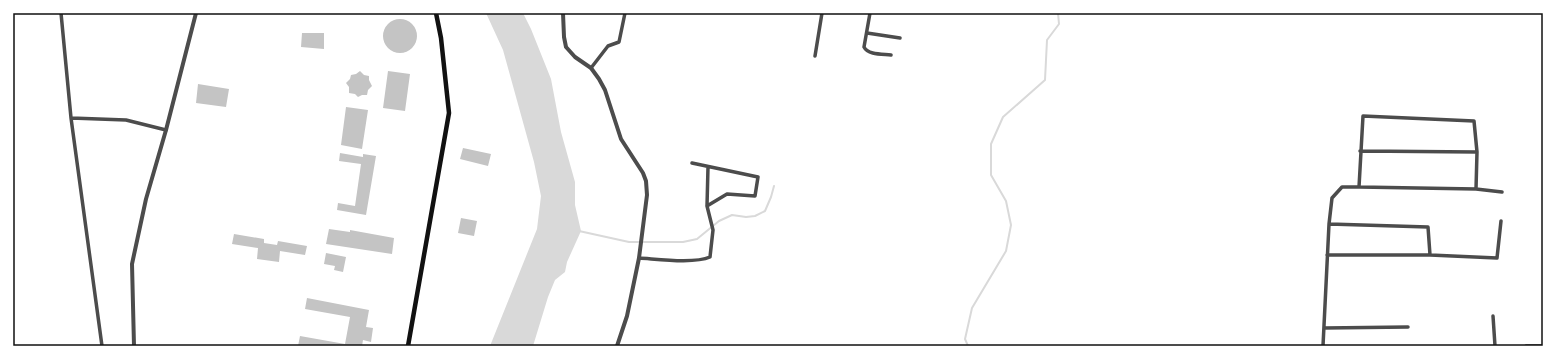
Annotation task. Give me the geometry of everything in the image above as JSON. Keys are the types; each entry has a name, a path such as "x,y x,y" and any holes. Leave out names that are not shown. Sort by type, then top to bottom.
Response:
{"main road":[{"path":"408,346 449,114 441,38 436,13"}],"street":[{"path":"61,13 71,118 102,346"},
{"path":"134,346 132,264 146,199 166,130 196,13"},
{"path":"563,13 566,47 574,57 591,68 605,90 621,139 643,173 646,181 647,195 639,258 627,316 617,346"},
{"path":"591,68 608,46 619,42 625,13"},
{"path":"815,56 822,13"},
{"path":"870,13 864,47 866,50 891,55"},
{"path":"867,33 900,38"},
{"path":"1359,186 1363,116 1474,121 1477,152 1476,189"},
{"path":"71,118 126,120 166,130"},
{"path":"1360,151 1477,152"},
{"path":"692,163 758,177 755,196 727,194 707,206"},
{"path":"639,258 685,260 705,259 710,257 713,230 707,206 708,167"},
{"path":"1323,346 1329,224 1332,198 1342,187 1359,186 1476,189 1502,192"},
{"path":"1328,254 1430,255 1497,258 1501,221"},
{"path":"1329,224 1428,227 1430,255"},
{"path":"1493,316 1495,346"},
{"path":"1324,328 1408,327"},
{"path":"1526,346 1543,346"}],"shaded area":[{"path":"486,13 523,13 551,79 561,132 575,182 575,205 581,231 567,262 565,272 555,280 548,297 533,346 490,346 537,229 541,196 534,162 503,50"}],"building":[{"path":"397,19 403,19 407,20 414,26 417,36 416,43 410,50 403,53 397,53 393,52 386,46 383,39 383,33 384,29 390,22"},
{"path":"302,33 324,33 324,49 301,47"},
{"path":"360,71 364,75 369,76 372,86 368,90 367,95 358,97 355,94 349,93 349,87 346,83 350,79 351,75"},
{"path":"388,71 410,74 405,111 383,108"},
{"path":"198,84 229,89 226,107 196,103"},
{"path":"346,107 368,110 362,149 341,145"},
{"path":"463,148 491,154 488,166 460,159"},
{"path":"340,153 363,157 363,154 376,156 366,215 337,210 338,203 355,206 361,164 339,161"},
{"path":"461,218 477,221 474,236 458,233"},
{"path":"329,229 350,232 350,230 394,238 392,254 326,244"},
{"path":"234,234 264,239 264,243 277,245 278,241 307,246 305,255 280,251 279,262 257,259 258,248 232,244"},
{"path":"326,253 346,257 343,272 334,270 335,266 324,264"},
{"path":"307,298 369,310 366,327 373,328 371,342 363,340 362,346 298,346 300,336 345,344 350,317 305,309"}],"waterway":[{"path":"968,346 965,339 972,308 1006,251 1011,225 1006,201 991,175 991,144 1003,117 1045,80 1047,40 1059,24 1058,13"},
{"path":"579,231 629,242 683,242 697,239 719,221 732,215 746,217 755,216 765,211 774,186"}]}
